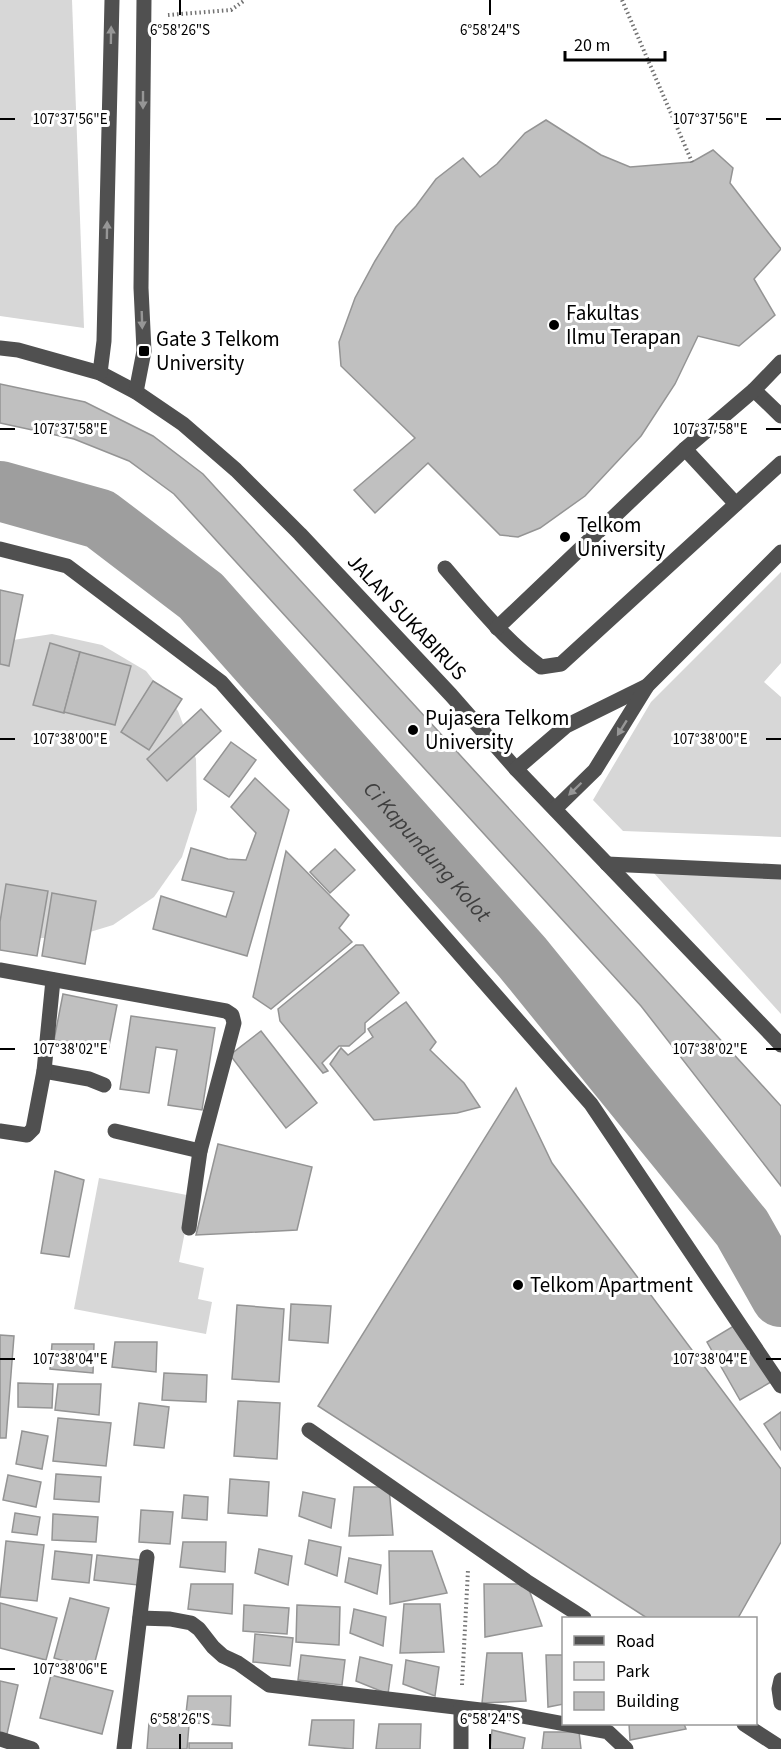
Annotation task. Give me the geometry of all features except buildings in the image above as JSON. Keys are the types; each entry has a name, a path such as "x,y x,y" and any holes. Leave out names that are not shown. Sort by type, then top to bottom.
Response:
{"street":[{"path":"100,373 104,341 112,0"},
{"path":"136,392 144,351 141,276 144,0"},
{"name":"JALAN SUKABIRUS","path":"0,348 18,350 100,373 136,392 183,424 236,470 300,534 451,695 516,769 781,1045"},
{"path":"497,628 685,449 754,390 781,362"},
{"path":"754,390 781,416"},
{"path":"685,449 736,504"},
{"path":"445,568 497,628 523,653 541,667 561,664 781,463"},
{"path":"0,549 67,566 221,682 591,1104 781,1386"},
{"path":"555,809 596,770 647,686 781,552"},
{"path":"516,769 566,726 647,686"},
{"path":"607,864 781,872"},
{"path":"0,970 226,1011 232,1015 234,1023 200,1151 189,1228"},
{"path":"0,1131 27,1135 33,1129 44,1071 53,980"},
{"path":"44,1071 89,1079 104,1085"},
{"path":"115,1131 200,1151"},
{"path":"309,1430 526,1581 582,1617"},
{"path":"124,1749 147,1557"},
{"path":"140,1618 170,1619 190,1623 200,1629 213,1647 224,1656 269,1685 506,1713 562,1723"},
{"path":"781,1680 779,1689 781,1703"},
{"path":"461,1708 461,1749"},
{"path":"570,1725 608,1732 626,1749"},
{"path":"746,1725 781,1748"},
{"path":"0,1739 32,1749"}],"path":[{"path":"144,16 231,10 245,0"},
{"path":"622,0 692,162"},
{"path":"461,1708 469,1542"}],"green space":[{"path":"0,0 72,0 84,328 0,316"},
{"path":"781,572 781,663 764,682 781,697 781,837 623,831 593,800 651,702"},
{"path":"52,634 102,645 146,671 178,711 196,759 197,810 182,857 154,897 113,925 67,939 18,937 0,931 0,642"},
{"path":"652,871 781,877 781,1014"},
{"path":"99,1178 192,1196 179,1262 204,1268 198,1299 212,1302 206,1334 74,1309"}],"waterway":[{"name":"Ci Kapundung Kolot","path":"0,491 100,519 201,596 522,957 742,1228 781,1297"}],"place":[{"name":"Fakultas Ilmu Terapan","path":"554,325"},
{"name":"Gate 3 Telkom University","path":"144,351"},
{"name":"Telkom University","path":"565,537"},
{"name":"Pujasera Telkom University","path":"413,730"},
{"name":"Telkom Apartment","path":"518,1285"}]}
